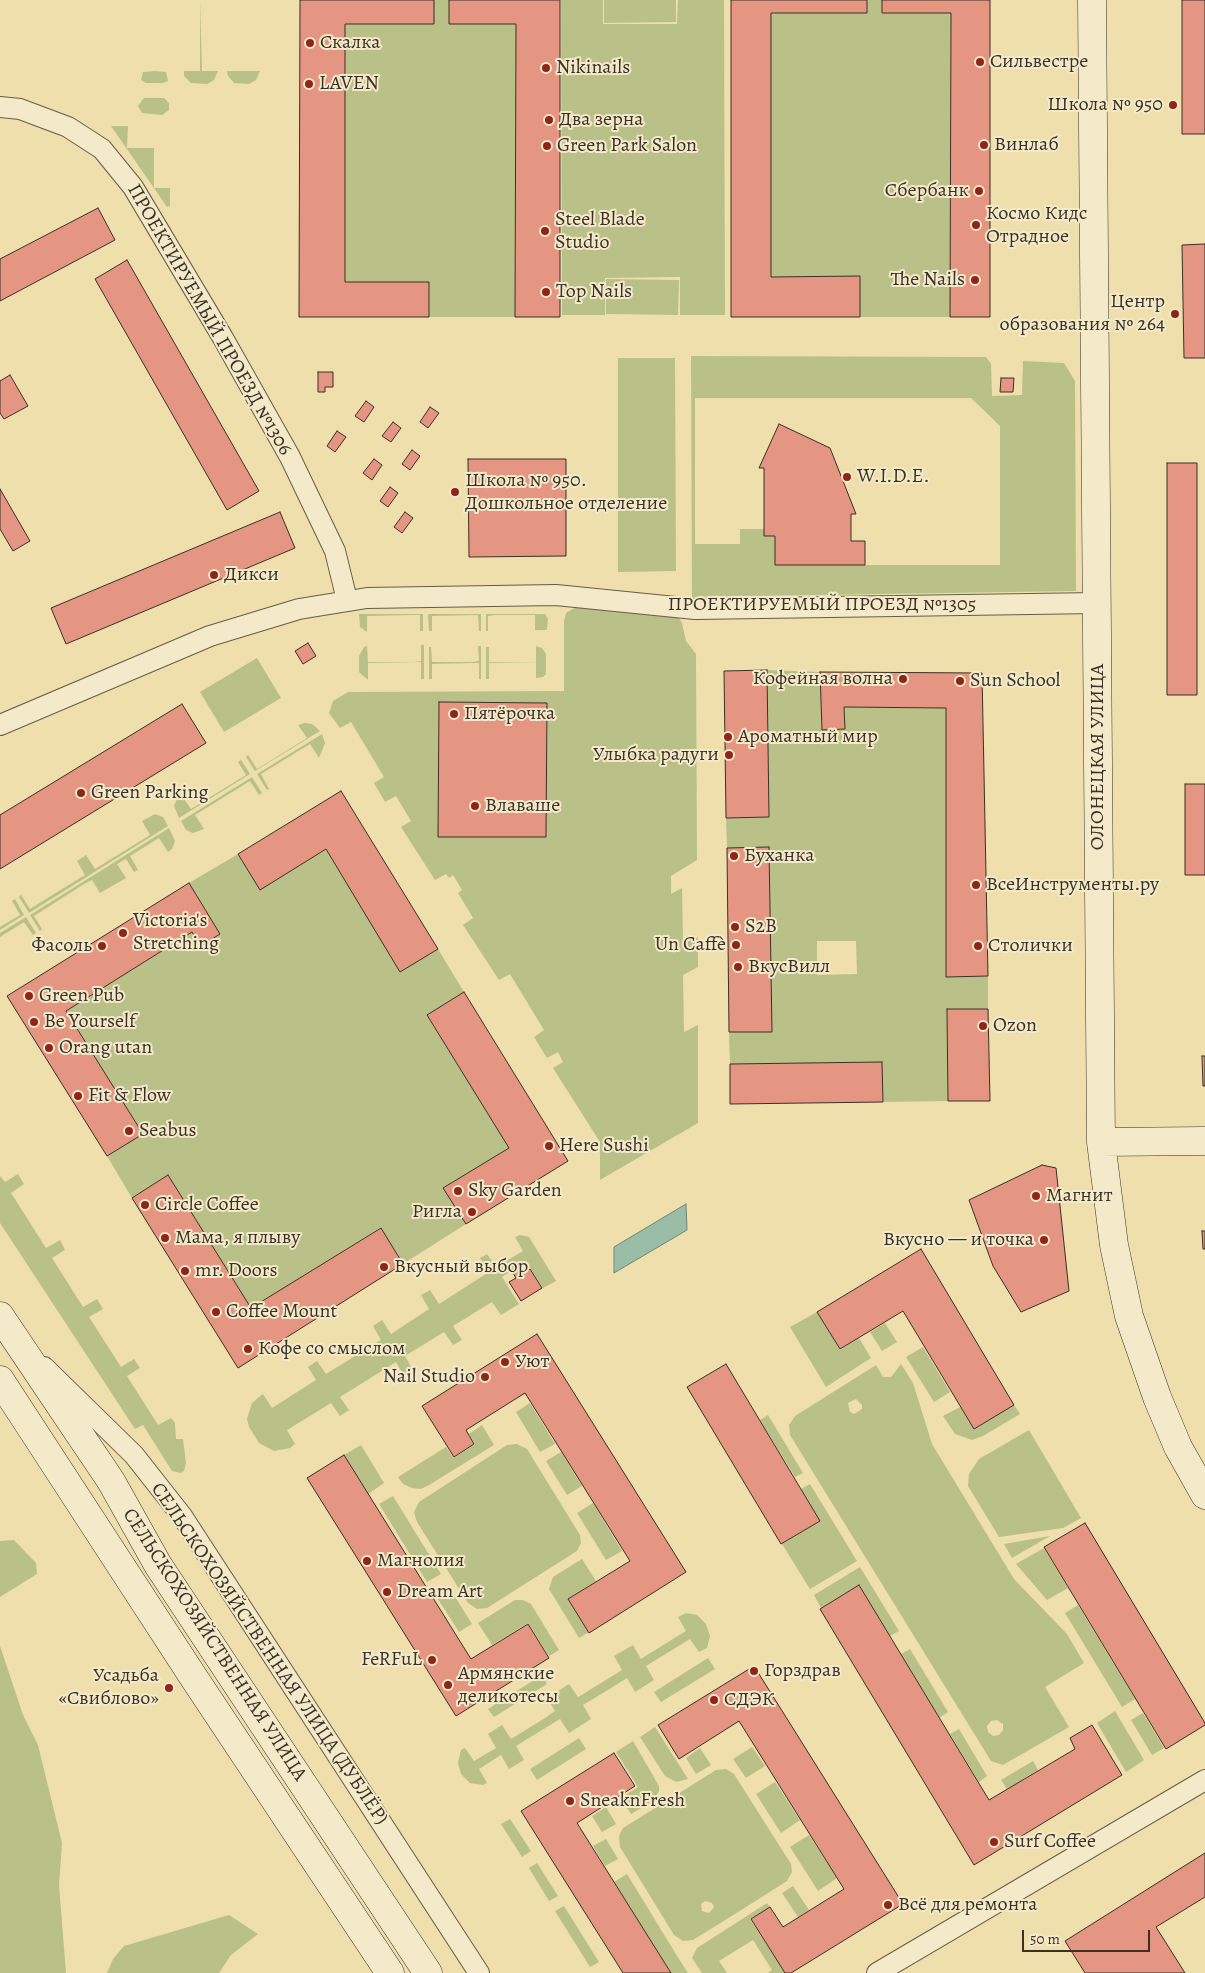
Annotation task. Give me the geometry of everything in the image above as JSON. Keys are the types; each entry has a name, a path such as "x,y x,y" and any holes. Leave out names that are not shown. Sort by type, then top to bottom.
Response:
{"street":[{"name":"ОЛОНЕЦКАЯ УЛИЦА","path":"1092,0 1101,1142 1114,1245 1129,1316 1163,1411 1178,1446 1205,1495"},
{"name":"ПРОЕКТИРУЕМЫЙ ПРОЕЗД №1306","path":"0,107 20,109 68,127 102,148 133,187 223,338 290,457 335,551 347,600"},
{"name":"ПРОЕКТИРУЕМЫЙ ПРОЕЗД №1305","path":"0,725 210,636 299,609 347,600 367,598 556,595 695,608 1097,602"},
{"path":"1101,1142 1205,1141"},
{"name":"СЕЛЬСКОХОЗЯЙСТВЕННАЯ УЛИЦА","path":"6,1326 111,1481 158,1565 428,1973"},
{"name":"СЕЛЬСКОХОЗЯЙСТВЕННАЯ УЛИЦА (ДУБЛЁР)","path":"6,1326 134,1455 182,1516 479,1973"},
{"name":"СЕЛЬСКОХОЗЯЙСТВЕННАЯ УЛИЦА","path":"0,1380 199,1686 390,1973"},
{"path":"877,1973 1205,1780"}],"green space":[{"path":"200,0 202,71 218,71 214,80 207,84 191,83 184,76 184,71 200,71"},
{"path":"434,0 449,0 450,24 516,24 515,317 429,317 429,282 345,282 345,24 434,24"},
{"path":"561,0 603,0 603,24 677,24 678,0 724,0 725,315 680,315 680,277 605,278 605,315 562,315"},
{"path":"604,0 676,0 676,22 604,23"},
{"path":"867,0 882,0 951,13 950,317 860,317 860,277 771,277 771,13"},
{"path":"227,71 260,71 256,80 249,84 234,83 228,76"},
{"path":"143,72 166,72 168,81 163,83 146,83 141,80"},
{"path":"144,98 164,98 169,103 169,110 162,115 142,113 138,106"},
{"path":"111,126 128,126 127,148 154,148 154,188 170,188 170,206 167,207"},
{"path":"606,279 679,280 678,315 606,314"},
{"path":"691,356 986,357 991,364 992,396 1022,395 1023,361 1064,363 1075,381 1076,591 692,597","holes":["695,398 971,398 1000,426 1000,565 775,565 775,536 764,529 740,529 740,544 695,544"]},
{"path":"618,358 675,358 676,571 618,572"},
{"path":"576,607 679,618 686,641 696,654 697,860 671,876 671,894 682,888 683,943 698,937 698,967 683,975 684,1032 698,1025 698,1123 600,1180 600,1142 553,1068 563,1062 558,1052 547,1058 534,1037 544,1030 510,974 499,980 463,925 473,918 458,893 462,890 453,875 449,878 446,874 435,880 401,827 411,821 396,796 385,802 374,783 384,777 351,722 340,728 329,713 333,701 348,692 564,691 564,621 566,613","holes":["439,702 547,703 546,837 438,837"]},
{"path":"359,614 423,614 423,631 420,631 420,615 413,615 367,616 367,632 360,627"},
{"path":"428,614 481,614 481,631 479,631 478,615 432,616 432,631 429,631"},
{"path":"486,614 545,614 548,619 547,630 535,630 535,615 495,615 488,616 488,631 486,631"},
{"path":"421,645 424,645 424,679 421,679 421,662 368,663 368,680 359,672 359,656 364,647 367,646 368,662 414,662 421,661"},
{"path":"478,646 481,646 481,679 479,679 479,663 472,663 432,664 432,679 429,679 429,647 431,647 432,662 472,662 479,661"},
{"path":"536,646 542,648 546,654 546,674 543,677 536,678 536,662"},
{"path":"486,647 489,647 489,662 536,662 489,663 489,679 486,679"},
{"path":"257,658 281,698 224,732 200,692"},
{"path":"767,670 820,672 822,730 845,729 844,707 946,708 947,977 988,976 988,1009 947,1009 948,1101 883,1102 882,1062 730,1064 729,1032 771,1032 769,847 727,848 726,818 769,817","holes":["817,941 856,941 857,974 817,975"]},
{"path":"312,724 320,731 255,771 246,757 248,755 257,769 307,738 298,725"},
{"path":"322,734 325,743 319,758 310,744 261,774 269,789 267,790 257,774"},
{"path":"241,760 250,774 179,818 174,806 177,799 182,796 191,809 246,775 238,762"},
{"path":"252,777 262,793 259,795 250,781 195,815 204,829 193,833 186,830 181,821"},
{"path":"155,814 163,817 168,826 29,913 19,897 21,895 30,909 85,875 77,861 86,855 95,869 150,835 142,821"},
{"path":"169,828 175,841 172,849 168,852 159,838 130,856 138,870 134,872 126,859 117,864 126,878 100,893 92,880 84,884 34,916 42,929 40,931 30,915"},
{"path":"326,849 400,971 438,949 464,992 427,1015 509,1148 444,1188 466,1224 403,1264 380,1228 251,1308 168,1175 132,1198 107,1156 143,1134 66,1011 192,932 201,946 220,934 189,883 238,854 260,889"},
{"path":"15,899 24,915 0,930 0,927 20,915 12,901"},
{"path":"26,917 36,933 33,935 24,922 0,937 0,933"},
{"path":"18,1174 24,1184 11,1193 46,1248 60,1240 65,1250 52,1258 83,1307 97,1299 103,1309 89,1317 121,1367 134,1359 140,1368 127,1376 158,1425 171,1418 175,1423 176,1439 183,1439 186,1463 184,1471 181,1473 172,1471 143,1425 135,1429 0,1223 0,1176 5,1182"},
{"path":"520,1235 529,1237 556,1281 543,1288 526,1262 502,1277 519,1304 501,1315 492,1302 453,1326 462,1340 453,1345 444,1332 405,1356 413,1370 404,1376 396,1362 340,1397 349,1410 340,1416 331,1403 287,1430 295,1444 290,1448 274,1451 259,1443 249,1427 247,1419 252,1403 259,1397 263,1394 272,1408 316,1380 308,1367 317,1361 326,1374 381,1340 373,1326 382,1320 391,1334 429,1309 421,1295 430,1290 439,1304 489,1272 480,1258 487,1254 496,1267 523,1251 515,1237"},
{"path":"817,1312 840,1350 859,1338 871,1358 826,1387 790,1327"},
{"path":"885,1323 897,1342 882,1351 870,1332"},
{"path":"923,1347 950,1392 934,1402 906,1357"},
{"path":"901,1364 913,1383 932,1444 1014,1579 1067,1634 1084,1663 1045,1687 1069,1727 1003,1765 991,1761 790,1435 789,1425 795,1416 876,1365 883,1377 891,1377","holes":["856,1399 862,1405 862,1409 854,1414 850,1412 848,1403","997,1720 1003,1724 1003,1730 999,1735 993,1736 988,1732 987,1726 991,1721"]},
{"path":"530,1403 555,1444 540,1452 516,1412"},
{"path":"1014,1405 1020,1414 983,1436 972,1440 955,1434 943,1416 960,1407 974,1429"},
{"path":"768,1415 803,1473 795,1477 760,1420"},
{"path":"482,1425 494,1445 421,1489 403,1484 398,1477 446,1447 454,1458 475,1444 469,1434"},
{"path":"1029,1430 1081,1518 1063,1528 999,1537 968,1486 969,1474 979,1459"},
{"path":"517,1444 527,1449 580,1535 581,1543 577,1551 487,1608 477,1609 468,1603 417,1522 414,1512 419,1502 507,1445"},
{"path":"361,1445 384,1483 368,1494 344,1455"},
{"path":"561,1452 582,1486 567,1495 546,1461"},
{"path":"810,1484 857,1561 810,1589 782,1544 820,1521 801,1489"},
{"path":"393,1496 441,1574 427,1582 379,1504"},
{"path":"593,1503 622,1551 606,1560 577,1513"},
{"path":"1050,1536 1012,1558 1004,1544"},
{"path":"14,1540 36,1563 37,1574 0,1597 0,1541"},
{"path":"1044,1548 1068,1588 1047,1600 1016,1564"},
{"path":"582,1559 596,1581 568,1599 589,1632 579,1638 549,1589 553,1577"},
{"path":"860,1567 899,1631 890,1636 859,1585 821,1608 814,1595"},
{"path":"449,1587 472,1624 459,1632 436,1596"},
{"path":"515,1600 523,1600 531,1604 559,1650 549,1656 528,1623 492,1645 478,1623"},
{"path":"1078,1605 1135,1699 1122,1707 1065,1613"},
{"path":"686,1613 697,1615 706,1624 710,1636 707,1648 699,1652 690,1639 646,1666 654,1680 635,1692 627,1678 583,1705 591,1719 569,1733 560,1719 516,1746 524,1760 509,1769 501,1755 479,1769 487,1783 483,1785 470,1783 461,1774 458,1763 461,1750 465,1748 474,1761 496,1748 488,1734 502,1725 511,1739 555,1711 547,1698 569,1684 578,1697 622,1670 614,1656 633,1645 641,1659 686,1631 678,1617"},
{"path":"0,1646 23,1715 38,1745 62,1843 59,1885 66,1973 0,1973"},
{"path":"910,1649 948,1712 939,1718 901,1654"},
{"path":"708,1658 715,1669 661,1702 654,1692"},
{"path":"542,1675 547,1684 494,1717 488,1709"},
{"path":"1115,1711 1144,1760 1126,1772 1097,1723"},
{"path":"1143,1713 1164,1748 1152,1755 1131,1720"},
{"path":"655,1727 688,1779 676,1782 665,1776 640,1737"},
{"path":"959,1729 987,1776 979,1782 950,1734"},
{"path":"579,1738 586,1749 537,1780 530,1769"},
{"path":"633,1741 659,1786 659,1791 653,1801 631,1814 621,1798 638,1787 616,1752"},
{"path":"752,1747 765,1766 746,1778 733,1759"},
{"path":"700,1748 711,1765 696,1774 686,1758"},
{"path":"1033,1761 1038,1770 1007,1789 1001,1780"},
{"path":"726,1769 734,1774 791,1864 792,1872 787,1881 735,1914 693,1940 683,1941 674,1935 620,1847 619,1836 623,1828 716,1770","holes":["705,1901 712,1903 714,1907 709,1913 702,1911 701,1904"]},
{"path":"775,1782 800,1820 781,1833 756,1794"},
{"path":"606,1807 616,1824 602,1832 592,1816"},
{"path":"510,1819 531,1851 522,1857 501,1824"},
{"path":"809,1835 837,1878 818,1891 790,1847"},
{"path":"606,1839 618,1859 605,1866 593,1846"},
{"path":"537,1863 558,1896 549,1901 529,1868"},
{"path":"627,1874 688,1973 671,1973 614,1882"},
{"path":"793,1886 809,1910 798,1917 782,1893"},
{"path":"767,1903 770,1907 750,1919 785,1973 768,1973 772,1970 753,1940 719,1961 727,1973 702,1973 692,1958 697,1948"},
{"path":"564,1906 599,1962 590,1967 555,1911"},
{"path":"229,1915 258,1934 231,1955 219,1973 107,1973 113,1959 124,1946"}],"shaded area":[{"path":"686,1204 687,1230 614,1273 614,1247"}],"building":[{"path":"300,0 434,0 434,24 345,24 345,282 429,282 429,317 299,317"},
{"path":"449,0 560,0 560,317 515,317 516,24 449,24"},
{"path":"731,0 867,0 867,13 771,13 771,277 860,276 860,317 731,317"},
{"path":"882,0 990,0 990,317 950,317 951,13 882,13"},
{"path":"1182,0 1205,0 1205,134 1182,134"},
{"path":"98,208 115,240 0,301 0,259"},
{"path":"1205,244 1205,358 1184,358 1182,245"},
{"path":"127,260 259,491 227,510 95,279"},
{"path":"318,372 333,372 333,387 325,387 325,392 318,392"},
{"path":"10,375 28,406 4,419 0,413 0,381"},
{"path":"1001,378 1014,378 1013,392 1000,392"},
{"path":"366,401 374,407 364,422 355,416"},
{"path":"430,407 439,413 428,428 420,422"},
{"path":"393,422 401,428 391,442 382,436"},
{"path":"779,424 830,448 856,514 851,514 851,541 865,541 865,565 775,565 775,536 764,536 764,468 759,468"},
{"path":"337,431 346,437 335,452 327,446"},
{"path":"412,450 420,456 410,470 402,464"},
{"path":"374,459 382,465 372,480 363,473"},
{"path":"468,459 566,459 566,556 469,557"},
{"path":"1167,463 1197,463 1197,695 1167,695"},
{"path":"390,487 398,493 388,507 380,501"},
{"path":"0,489 30,541 13,551 0,529"},
{"path":"280,512 295,548 66,644 51,608"},
{"path":"405,512 413,518 402,533 394,527"},
{"path":"308,643 316,656 303,664 295,651"},
{"path":"767,670 769,817 726,818 724,671"},
{"path":"820,672 982,673 988,976 946,977 946,708 844,707 845,729 822,730"},
{"path":"439,702 547,703 546,837 438,837"},
{"name":"Green Parking","path":"182,704 206,743 0,869 0,815"},
{"path":"1185,784 1205,784 1205,875 1185,875"},
{"path":"341,791 438,949 400,972 326,849 260,890 238,854"},
{"path":"769,847 772,1032 729,1032 727,848"},
{"path":"189,883 220,934 201,946 192,932 66,1011 143,1134 107,1156 7,996"},
{"path":"464,992 568,1161 466,1224 443,1188 509,1148 427,1015"},
{"path":"947,1009 988,1009 990,1101 948,1101"},
{"path":"1202,1056 1205,1056 1205,1086 1203,1086"},
{"path":"882,1062 883,1102 730,1104 730,1064"},
{"path":"1042,1165 1056,1168 1069,1291 1021,1312 993,1266 969,1200"},
{"path":"168,1175 251,1308 381,1228 403,1264 238,1368 132,1198"},
{"path":"1202,1231 1205,1231 1205,1249 1203,1249"},
{"path":"921,1249 1014,1405 974,1429 903,1311 840,1349 817,1312"},
{"path":"520,1268 523,1273 530,1269 542,1288 521,1301 509,1282 516,1278 513,1273"},
{"path":"537,1334 686,1572 589,1633 568,1599 630,1561 525,1393 466,1430 474,1444 454,1457 422,1406"},
{"path":"726,1364 820,1521 781,1544 687,1387"},
{"path":"344,1455 471,1659 528,1624 549,1658 456,1716 307,1478"},
{"path":"1085,1523 1205,1723 1205,1725 1166,1749 1044,1547"},
{"path":"859,1585 989,1800 1075,1749 1070,1738 1092,1725 1122,1775 974,1865 820,1609"},
{"path":"754,1666 903,1904 791,1973 785,1973 751,1919 770,1907 783,1927 844,1889 739,1721 679,1759 658,1725"},
{"path":"614,1753 635,1786 577,1823 671,1973 623,1973 521,1811"},
{"path":"1205,1853 1205,1897 1156,1927 1185,1973 1085,1973 1065,1941"}],"place":[{"name":"Скалка","path":"310,43"},
{"name":"Сильвестре","path":"980,62"},
{"name":"Nikinails","path":"546,68"},
{"name":"LAVEN","path":"309,84"},
{"name":"Школа № 950","path":"1173,105"},
{"name":"Два зерна","path":"549,120"},
{"name":"Винлаб","path":"984,145"},
{"name":"Green Park Salon","path":"547,146"},
{"name":"Сбербанк","path":"979,191"},
{"name":"Космо Кидс Отрадное","path":"976,225"},
{"name":"Steel Blade Studio","path":"545,231"},
{"name":"The Nails","path":"975,280"},
{"name":"Top Nails","path":"546,292"},
{"name":"Центр образования № 264","path":"1175,314"},
{"name":"W.I.D.E.","path":"847,477"},
{"name":"Школа № 950. Дошкольное отделение","path":"455,492"},
{"name":"Дикси","path":"214,575"},
{"name":"Кофейная волна","path":"903,679"},
{"name":"Sun School","path":"960,681"},
{"name":"Пятёрочка","path":"454,714"},
{"name":"Ароматный мир","path":"728,737"},
{"name":"Улыбка радуги","path":"729,755"},
{"name":"Green Parking","path":"81,793"},
{"name":"Влаваше","path":"475,806"},
{"name":"Буханка","path":"734,856"},
{"name":"ВсеИнструменты.ру","path":"976,885"},
{"name":"S2B","path":"735,927"},
{"name":"Victoria's Stretching","path":"123,933"},
{"name":"Un Caffè","path":"736,945"},
{"name":"Фасоль","path":"102,946"},
{"name":"Столички","path":"978,946"},
{"name":"ВкусВилл","path":"738,967"},
{"name":"Green Pub","path":"29,996"},
{"name":"Be Yourself","path":"34,1022"},
{"name":"Ozon","path":"983,1026"},
{"name":"Orang utan","path":"49,1048"},
{"name":"Fit & Flow","path":"78,1096"},
{"name":"Seabus","path":"129,1131"},
{"name":"Here Sushi","path":"549,1146"},
{"name":"Sky Garden","path":"458,1191"},
{"name":"Магнит","path":"1036,1196"},
{"name":"Circle Coffee","path":"145,1205"},
{"name":"Ригла","path":"472,1212"},
{"name":"Мама, я плыву","path":"165,1238"},
{"name":"Вкусно — и точка","path":"1044,1240"},
{"name":"Вкусный выбор","path":"384,1267"},
{"name":"mr. Doors","path":"185,1271"},
{"name":"Coffee Mount","path":"216,1312"},
{"name":"Кофе со смыслом","path":"248,1349"},
{"name":"Уют","path":"505,1362"},
{"name":"Nail Studio","path":"485,1377"},
{"name":"Магнолия","path":"367,1561"},
{"name":"Dream Art","path":"387,1592"},
{"name":"FeRFuL","path":"432,1660"},
{"name":"Горздрав","path":"754,1671"},
{"name":"Армянские деликотесы","path":"448,1685"},
{"name":"Усадьба «Свиблово»","path":"169,1688"},
{"name":"СДЭК","path":"714,1700"},
{"name":"SneaknFresh","path":"570,1801"},
{"name":"Surf Coffee","path":"994,1842"},
{"name":"Всё для ремонта","path":"888,1905"}]}
